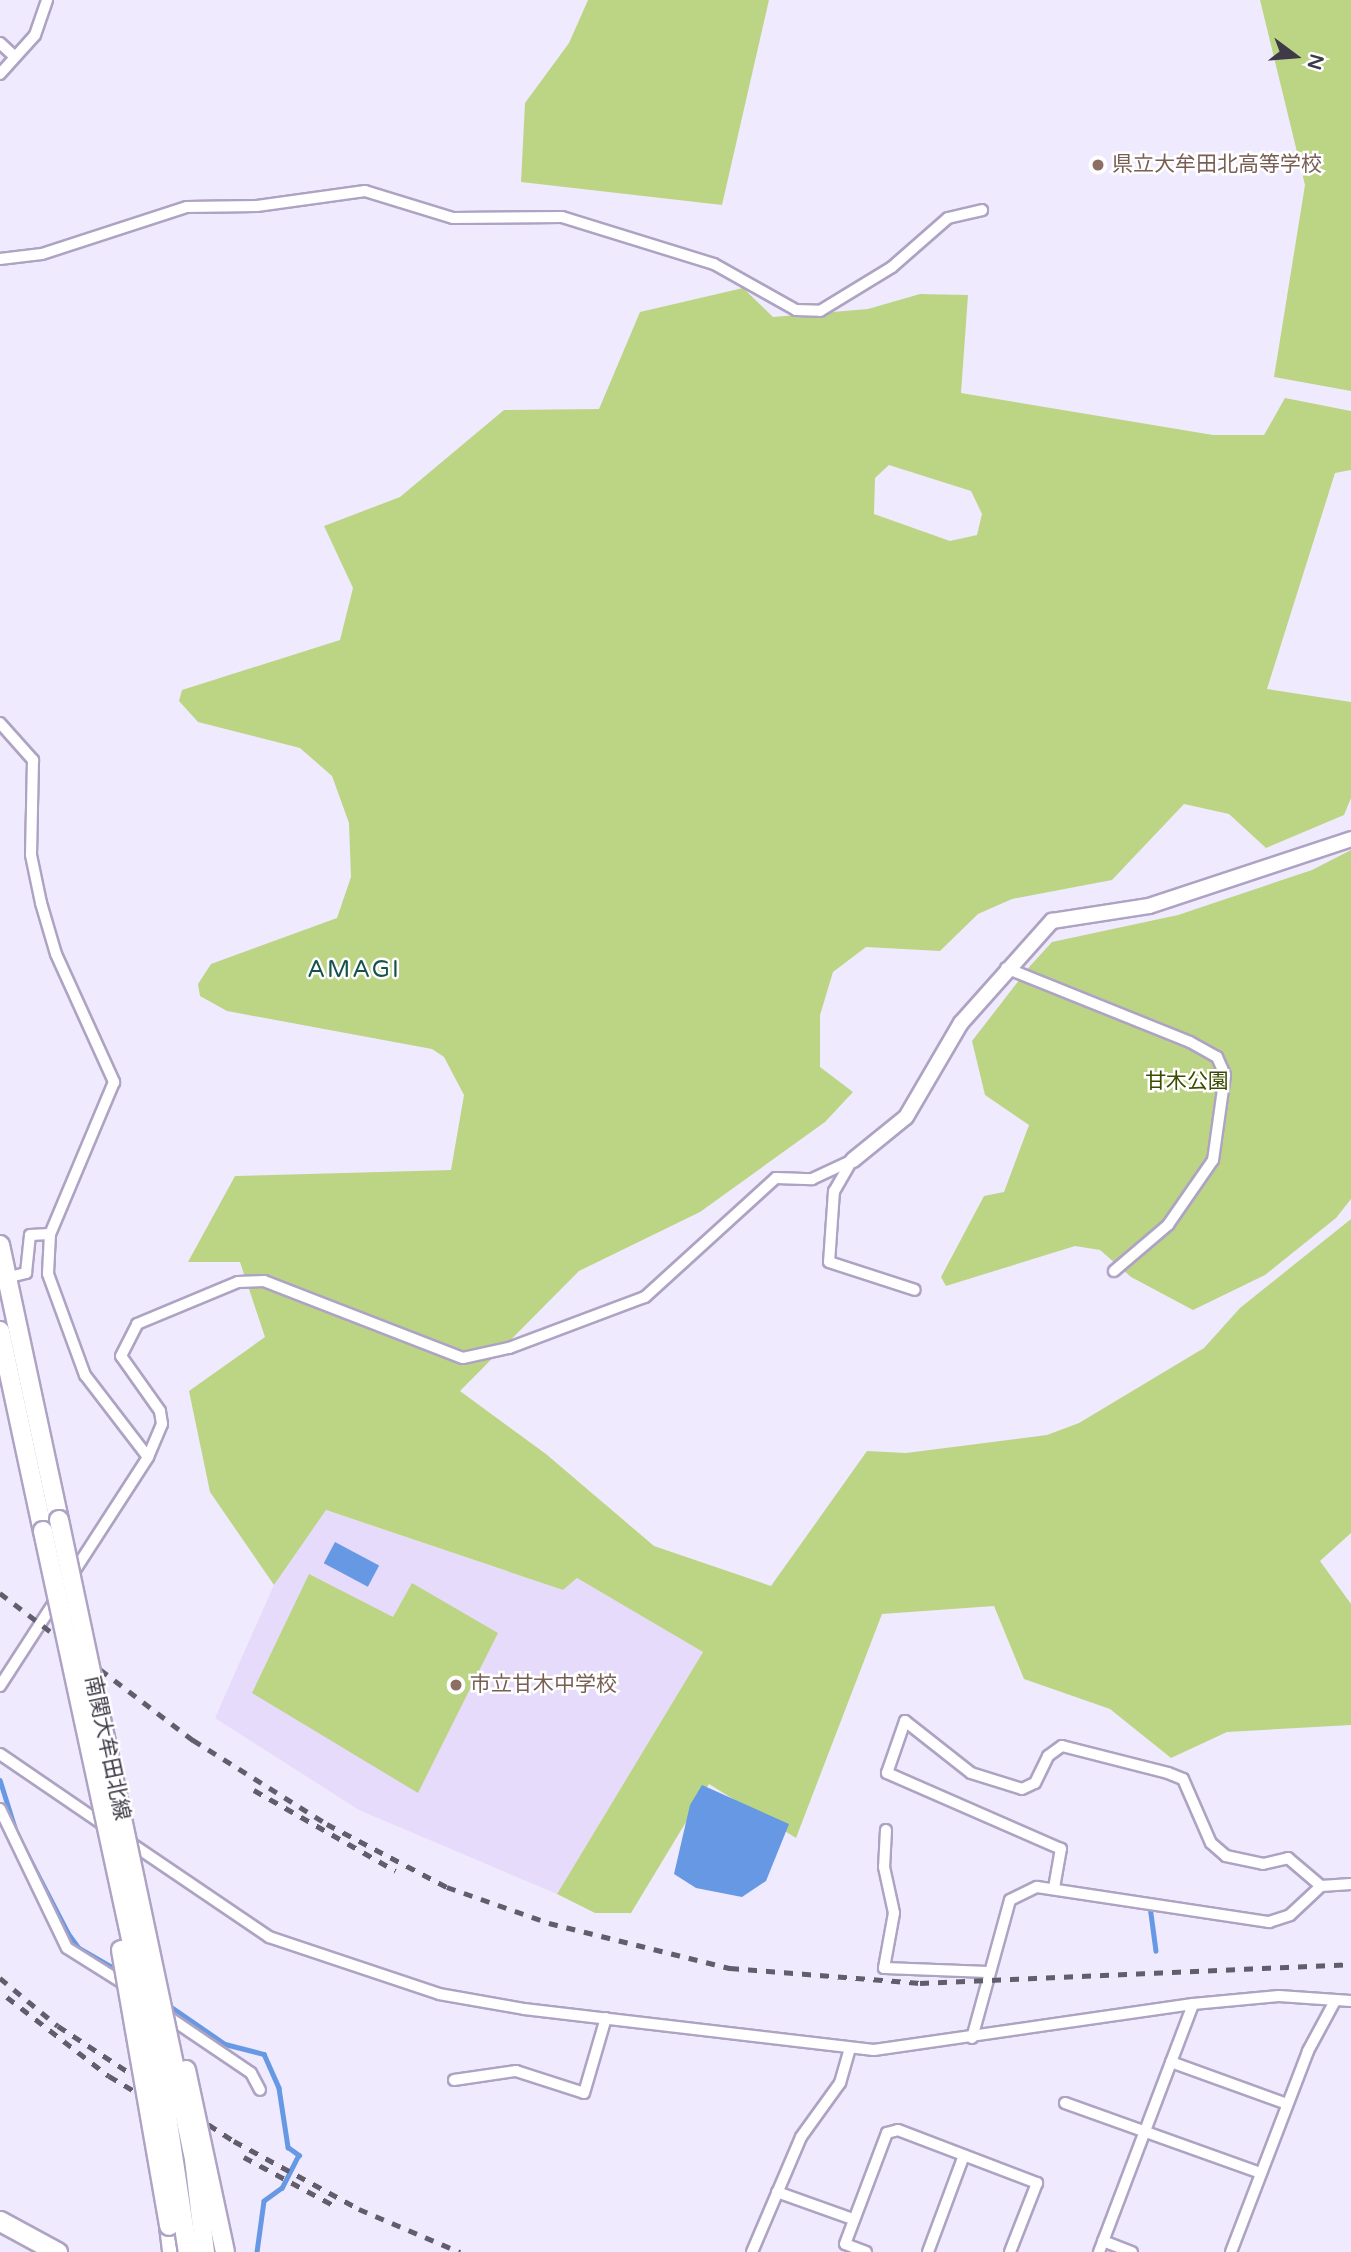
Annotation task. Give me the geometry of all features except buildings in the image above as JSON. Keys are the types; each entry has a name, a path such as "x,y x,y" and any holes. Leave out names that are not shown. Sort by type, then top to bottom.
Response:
{"highway":[{"path":"0,2221 57,2252"}],"main road":[{"name":"南関大牟田北線","path":"0,1245 4,1278 59,1520 194,2159 205,2252"},
{"name":"南関大牟田北線","path":"0,1332 162,2083 188,2252"},
{"path":"116,1871 116,1916 172,2252"},
{"path":"147,1939 192,2092 225,2252"}],"street":[{"path":"0,74 13,55 35,35 47,0"},
{"path":"0,43 13,55"},
{"path":"0,259 42,254 187,207 257,206 365,191 453,218 562,217 714,264 796,310 820,311 892,267 948,218 982,210"},
{"path":"0,723 33,760 32,855 41,903 56,954 114,1082 50,1234 48,1274 85,1375 148,1457"},
{"path":"0,1686 148,1457 162,1424 160,1411 126,1371 121,1345 154,1313 238,1283 264,1280 463,1358 509,1348 646,1297 776,1178 812,1179 853,1160 906,1117 961,1023 1006,968 1052,921 1149,906 1351,839"},
{"path":"1006,968 1190,1042 1217,1057 1225,1075 1213,1160 1168,1224 1114,1271"},
{"path":"853,1160 834,1191 829,1262 915,1290"},
{"path":"4,1278 26,1273 30,1235 50,1234"},
{"path":"1054,1888 1061,1849 887,1773 905,1721 971,1773 1022,1789 1035,1783 1048,1756 1062,1746 1168,1773 1183,1779 1211,1843 1226,1856 1263,1864 1288,1858 1321,1886"},
{"path":"0,1754 269,1937 439,1994 850,2048 972,2038 1193,2004 1279,1996 1351,2001"},
{"path":"0,1809 68,1948 251,2073 260,2090"},
{"path":"886,1830 884,1867 894,1913 884,1968 989,1972"},
{"path":"972,2038 1010,1900 1037,1887 1269,1922 1290,1915 1321,1886 1351,1884"},
{"path":"1231,2252 1287,2104 1335,2001"},
{"path":"1132,2252 1101,2247 1193,2004"},
{"path":"454,2080 516,2071 584,2093 606,2018"},
{"path":"752,2252 801,2137 840,2083 850,2048"},
{"path":"1171,2062 1287,2104"},
{"path":"1065,2103 1261,2173"},
{"path":"866,2252 845,2244 887,2133 898,2130 1037,2183 1010,2252"},
{"path":"928,2252 964,2155"},
{"path":"777,2192 853,2219"}],"shaded area":[{"name":"市立甘木中学校","path":"325,1510 563,1590 577,1578 703,1652 557,1894 359,1810 215,1718 274,1585"}],"green space":[{"path":"588,0 769,0 722,205 521,182 525,103 569,43"},
{"path":"1260,0 1351,0 1351,391 1274,377 1305,185"},
{"path":"743,288 773,317 868,309 920,294 968,295 961,393 1213,435 1264,435 1285,398 1351,411 1351,470 1335,473 1267,689 1351,702 1351,798 1344,815 1266,848 1229,814 1184,804 1112,880 1012,899 978,914 940,951 866,947 833,972 820,1015 820,1067 853,1092 825,1122 700,1212 579,1271 460,1391 546,1454 654,1546 771,1586 867,1451 906,1453 1047,1435 1079,1423 1204,1348 1240,1308 1351,1219 1351,1533 1320,1561 1351,1604 1351,1725 1227,1732 1171,1758 1110,1709 1024,1679 994,1606 882,1614 796,1838 709,1784 631,1913 595,1913 557,1894 703,1652 577,1578 563,1590 326,1510 274,1585 210,1492 189,1391 265,1337 240,1262 188,1262 235,1176 451,1170 464,1095 444,1057 432,1049 227,1011 200,996 198,984 211,964 337,918 351,877 349,823 332,776 300,748 198,722 179,701 182,690 340,640 353,588 324,526 400,497 504,410 599,409 640,312","holes":["889,465 971,491 982,514 977,535 950,541 874,514 875,478"]},
{"name":"甘木公園","path":"1351,850 1351,1199 1336,1218 1265,1275 1193,1310 1131,1277 1100,1250 1075,1246 946,1286 941,1277 984,1196 1004,1192 1029,1125 985,1095 972,1041 1052,942 1178,915 1312,870"},
{"path":"309,1574 393,1617 412,1583 498,1633 418,1793 252,1693"}],"water":[{"path":"335,1542 379,1565 368,1587 324,1563"},
{"path":"702,1785 789,1824 766,1881 742,1897 696,1888 674,1874 690,1805"}],"waterway":[{"path":"0,1780 17,1834 68,1933 79,1948 119,1971"},
{"path":"1150,1906 1156,1951"},
{"path":"167,2004 225,2044 264,2054 279,2088 288,2147 299,2155 282,2188 264,2201 257,2252"}],"railway":[{"path":"0,1593 193,1740 327,1824 447,1887 549,1923 730,1968 920,1983 1351,1964"},
{"path":"254,1790 396,1871"},
{"path":"0,1978 58,2026 234,2141 359,2209 460,2252"},
{"path":"7,1997 109,2076 166,2110"},
{"path":"244,2157 337,2207"}],"place":[{"name":"県立大牟田北高等学校","path":"1098,165"},
{"name":"市立甘木中学校","path":"456,1685"}],"district":[{"name":"AMAGI","path":"354,970"}]}
